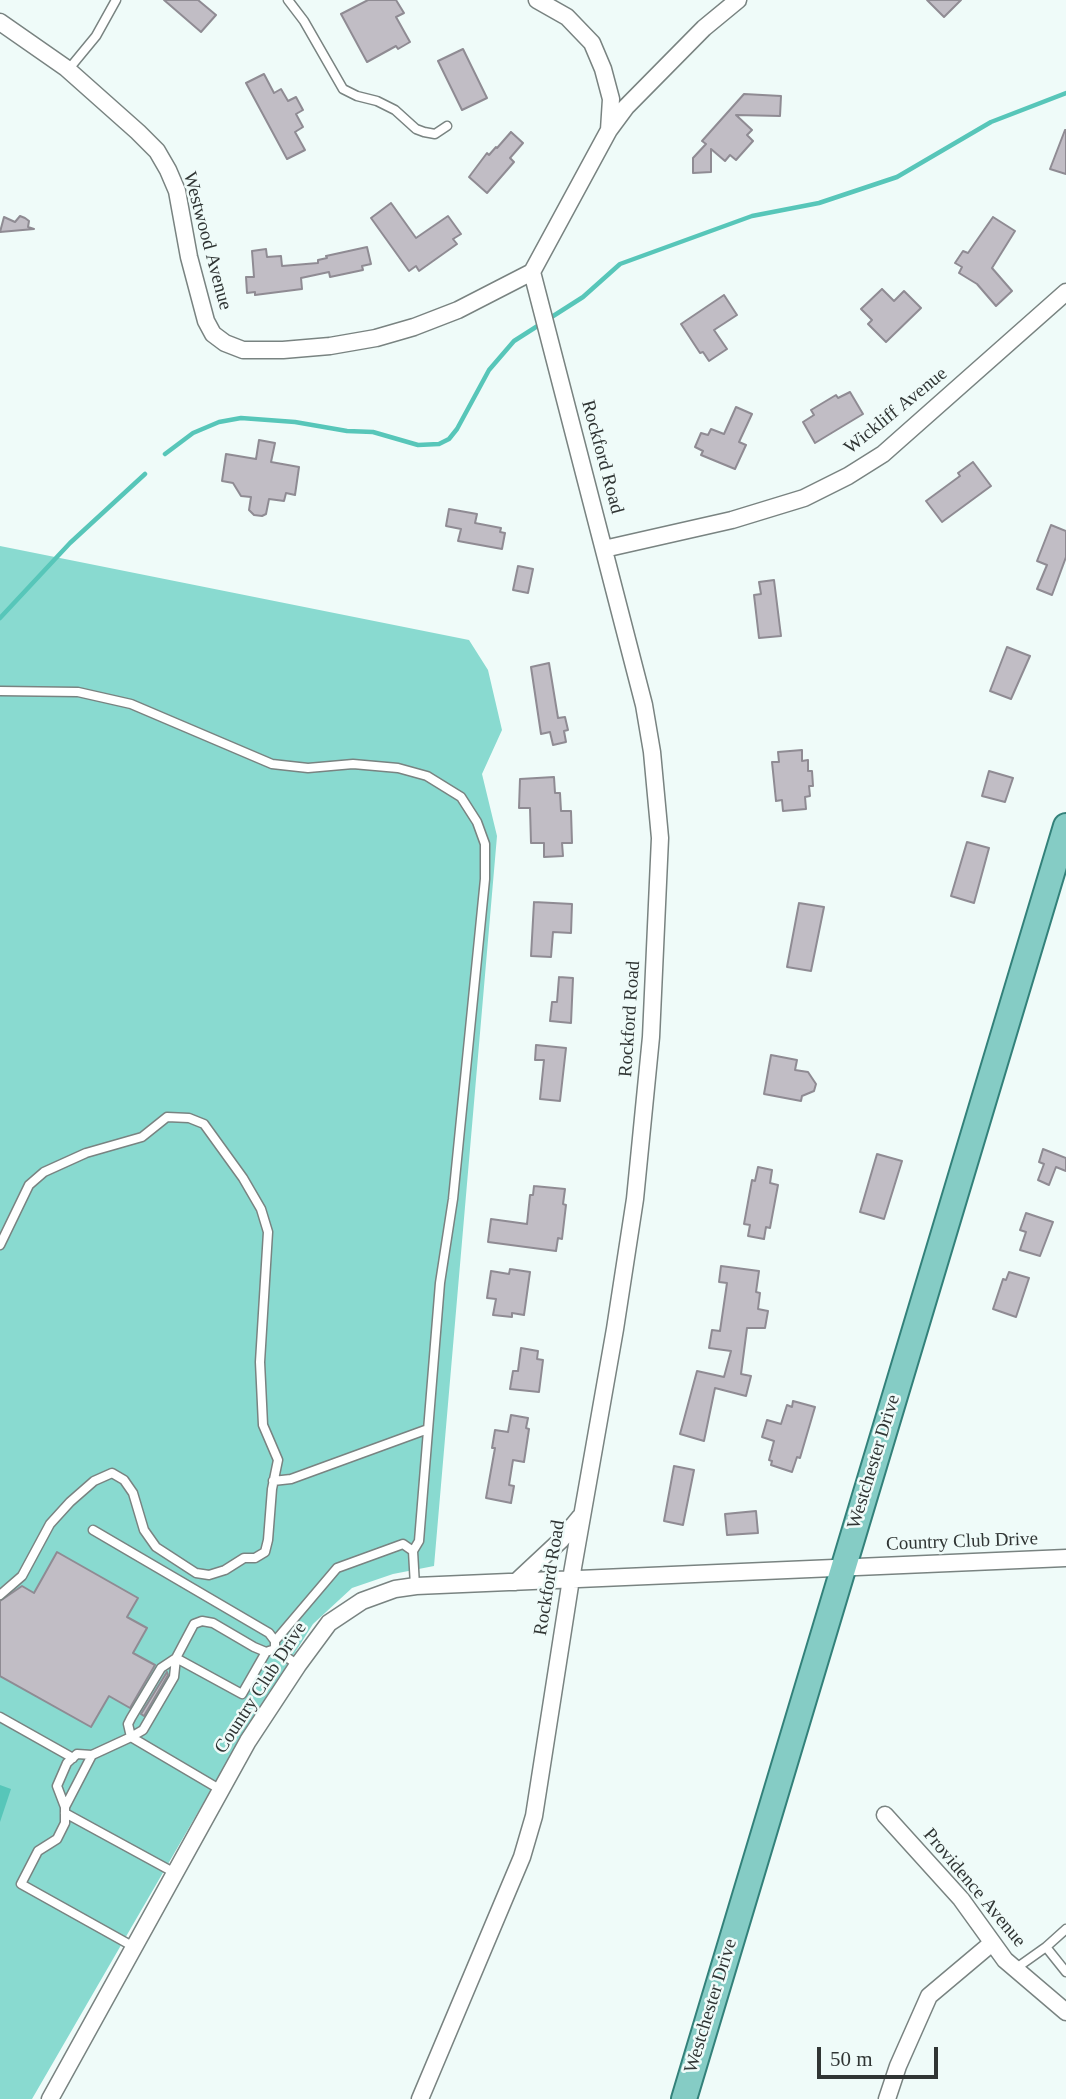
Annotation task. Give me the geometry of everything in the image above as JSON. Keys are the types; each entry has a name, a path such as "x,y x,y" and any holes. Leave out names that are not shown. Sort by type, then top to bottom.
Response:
{"main road":[{"name":"Westchester Drive","path":"684,2099 1066,826"}],"street":[{"path":"537,0 567,17 592,43 611,99 609,130"},
{"path":"532,272 609,130 626,107 694,37 738,0"},
{"name":"Westwood Avenue","path":"0,22 68,70 157,152 177,191 189,257 206,321 214,334 225,343 243,350 283,350 376,338 458,310 532,272"},
{"name":"Rockford Road","path":"420,2099 522,1857 534,1816 635,1199 651,1037 660,838 655,771 645,705 532,272"},
{"name":"Wickliff Avenue","path":"604,549 732,520 804,498 848,476 883,454 1066,292"},
{"path":"516,1581 561,1540 582,1515"},
{"name":"Country Club Drive","path":"50,2099 248,1741 329,1623 362,1601 395,1589 415,1586 1066,1559"},
{"name":"Providence Avenue","path":"885,1815 961,1899 1005,1961 1066,2012"},
{"path":"887,2099 898,2066 929,1996 992,1943"}],"lane":[{"path":"68,70 96,36 116,0"},
{"path":"288,0 304,20 343,89 395,110 416,129 424,132 435,134 447,126"},
{"path":"0,691 78,692 131,704 272,764 308,768 353,764 398,768 417,773 427,776 461,797 477,822 485,844 485,879 453,1199 440,1283 419,1541 413,1551 415,1586"},
{"path":"0,1245 29,1185 44,1172 86,1153 142,1137 167,1118 189,1118 204,1124 243,1178 261,1209 268,1232 260,1362 263,1425 278,1461 273,1481 268,1540 265,1552 255,1558 244,1558 225,1570 209,1575 196,1573 156,1547 145,1530 133,1493 124,1480 112,1473 94,1481 69,1502 50,1524 22,1576 0,1595"},
{"path":"273,1481 291,1479 428,1429"},
{"path":"93,1530 268,1633 272,1647"},
{"path":"176,1658 243,1695 272,1647 337,1568 403,1544 413,1551"},
{"path":"134,1947 21,1884 38,1851 57,1839 65,1823 65,1810 57,1786 66,1763 76,1754 92,1755 142,1730 174,1676 176,1658 194,1624 202,1621 213,1623 254,1647 272,1647 298,1665"},
{"path":"176,1658 161,1668 131,1718 128,1724 131,1737 221,1790"},
{"path":"0,1717 73,1758"},
{"path":"65,1810 92,1755"},
{"path":"65,1810 175,1873"},
{"path":"1015,1969 1066,1929"},
{"path":"1045,1947 1066,1972"}],"shaded area":[{"path":"0,546 469,640 488,670 502,730 482,774 497,836 434,1566 393,1574 352,1588 313,1624 238,1743 32,2099 0,2099"},
{"path":"0,1785 11,1789 0,1822"}],"building":[{"path":"164,0 198,0 216,15 201,32"},
{"path":"368,0 396,0 404,13 396,17 410,42 398,49 396,46 367,62 341,14"},
{"path":"927,0 961,0 944,17"},
{"path":"463,49 487,98 462,110 438,61"},
{"path":"264,74 274,93 281,89 288,101 296,97 303,110 296,114 303,127 295,132 305,150 287,159 246,83"},
{"path":"744,94 781,96 780,116 736,115 752,130 747,135 753,141 736,160 730,155 725,161 711,149 711,172 693,173 693,158 706,144 702,141"},
{"path":"1066,130 1066,174 1050,169"},
{"path":"511,132 523,143 510,158 514,162 487,193 469,177 487,153 489,155 497,148"},
{"path":"391,203 416,238 448,216 461,234 453,239 457,244 419,271 416,266 409,271 371,218"},
{"path":"20,216 29,221 28,227 34,229 0,232 4,217 15,222"},
{"path":"993,217 1015,231 992,268 1012,291 996,306 977,284 959,273 962,267 955,263 963,251 968,253"},
{"path":"367,247 371,264 362,266 363,270 330,277 329,272 301,278 302,289 255,295 255,292 247,293 246,277 254,277 252,251 266,249 267,257 281,256 282,266 318,263 318,260 327,258 326,256"},
{"path":"882,289 894,301 904,291 921,308 886,342 868,324 872,320 861,309"},
{"path":"724,295 737,315 714,330 727,349 709,361 703,352 700,353 681,324"},
{"path":"850,392 863,414 815,443 803,422 814,415 811,410 836,395 838,398"},
{"path":"736,407 752,414 739,442 746,445 735,469 701,455 703,451 695,447 701,433 708,435 711,429 724,434"},
{"path":"259,440 275,443 271,462 299,467 295,495 286,493 284,501 269,499 266,514 262,516 254,515 249,510 251,497 241,496 233,483 222,481 226,454 256,459"},
{"path":"973,462 991,486 942,522 926,501 960,476 958,473"},
{"path":"449,509 477,514 475,523 501,528 500,532 505,533 502,549 458,541 461,529 446,526"},
{"path":"1051,525 1066,531 1066,557 1052,595 1037,589 1047,565 1037,561"},
{"path":"518,566 533,569 528,593 513,590"},
{"path":"774,580 781,636 759,638 754,595 761,594 759,582"},
{"path":"1007,647 1030,656 1011,699 990,691"},
{"path":"549,663 558,718 565,717 568,730 564,731 566,742 553,745 550,732 541,734 531,667"},
{"path":"802,750 802,761 808,760 808,771 812,771 813,786 809,786 810,796 805,797 806,809 783,811 782,800 776,801 772,762 779,762 778,752"},
{"path":"989,771 1013,778 1005,802 982,796"},
{"path":"554,777 555,793 560,793 561,811 571,811 572,843 562,843 563,856 544,857 544,843 531,843 530,808 519,808 520,779"},
{"path":"967,842 989,848 974,903 951,896"},
{"path":"534,902 572,904 571,933 553,932 551,957 531,956"},
{"path":"799,903 824,907 811,971 787,967"},
{"path":"559,977 573,978 571,1023 550,1021 552,1002 557,1002"},
{"path":"536,1045 566,1048 560,1101 540,1099 544,1060 535,1060"},
{"path":"771,1055 797,1060 795,1070 808,1072 816,1084 814,1091 802,1096 801,1101 764,1094"},
{"path":"1043,1149 1066,1158 1066,1171 1056,1167 1049,1185 1038,1180 1044,1164 1039,1162"},
{"path":"877,1154 902,1161 884,1219 860,1212"},
{"path":"758,1167 772,1170 770,1183 778,1185 770,1228 766,1227 764,1239 748,1236 750,1225 744,1224 752,1180 755,1181"},
{"path":"534,1186 565,1189 562,1239 558,1238 556,1251 488,1242 491,1219 527,1224 530,1195 533,1195"},
{"path":"1026,1213 1053,1222 1040,1256 1020,1250 1026,1232 1020,1230"},
{"path":"721,1266 759,1271 756,1292 760,1293 758,1309 768,1311 765,1328 747,1328 741,1374 751,1376 746,1396 715,1388 704,1441 680,1434 697,1371 724,1377 731,1351 709,1348 712,1330 720,1331 727,1283 719,1282"},
{"path":"510,1269 530,1272 524,1315 493,1315 496,1299 487,1298 491,1271 509,1274"},
{"path":"1009,1272 1029,1278 1016,1317 993,1309 1003,1279 1006,1280"},
{"path":"521,1348 538,1351 537,1359 543,1360 539,1392 510,1389 513,1371 518,1371"},
{"path":"793,1401 815,1407 800,1458 797,1457 792,1472 771,1465 772,1461 769,1460 774,1441 762,1437 767,1420 781,1424 787,1405 792,1407"},
{"path":"511,1415 528,1418 526,1428 529,1429 524,1462 513,1460 509,1485 514,1486 511,1503 486,1498 495,1448 492,1448 495,1430 508,1432"},
{"path":"674,1466 694,1470 683,1525 664,1521"},
{"path":"756,1511 758,1533 727,1535 725,1514"},
{"path":"57,1552 138,1598 127,1617 147,1628 133,1653 155,1665 130,1708 109,1696 91,1727 0,1676 0,1601 22,1586 34,1593"},
{"path":"167,1672 168,1675 144,1716 141,1714"}],"waterway":[{"path":"165,454 193,433 219,422 241,418 373,432 418,445 439,444 449,439 457,429 489,370 514,341 583,297 620,264 752,216 819,203 897,177 991,122 1066,93"},
{"path":"0,618 70,543 145,474"}]}
